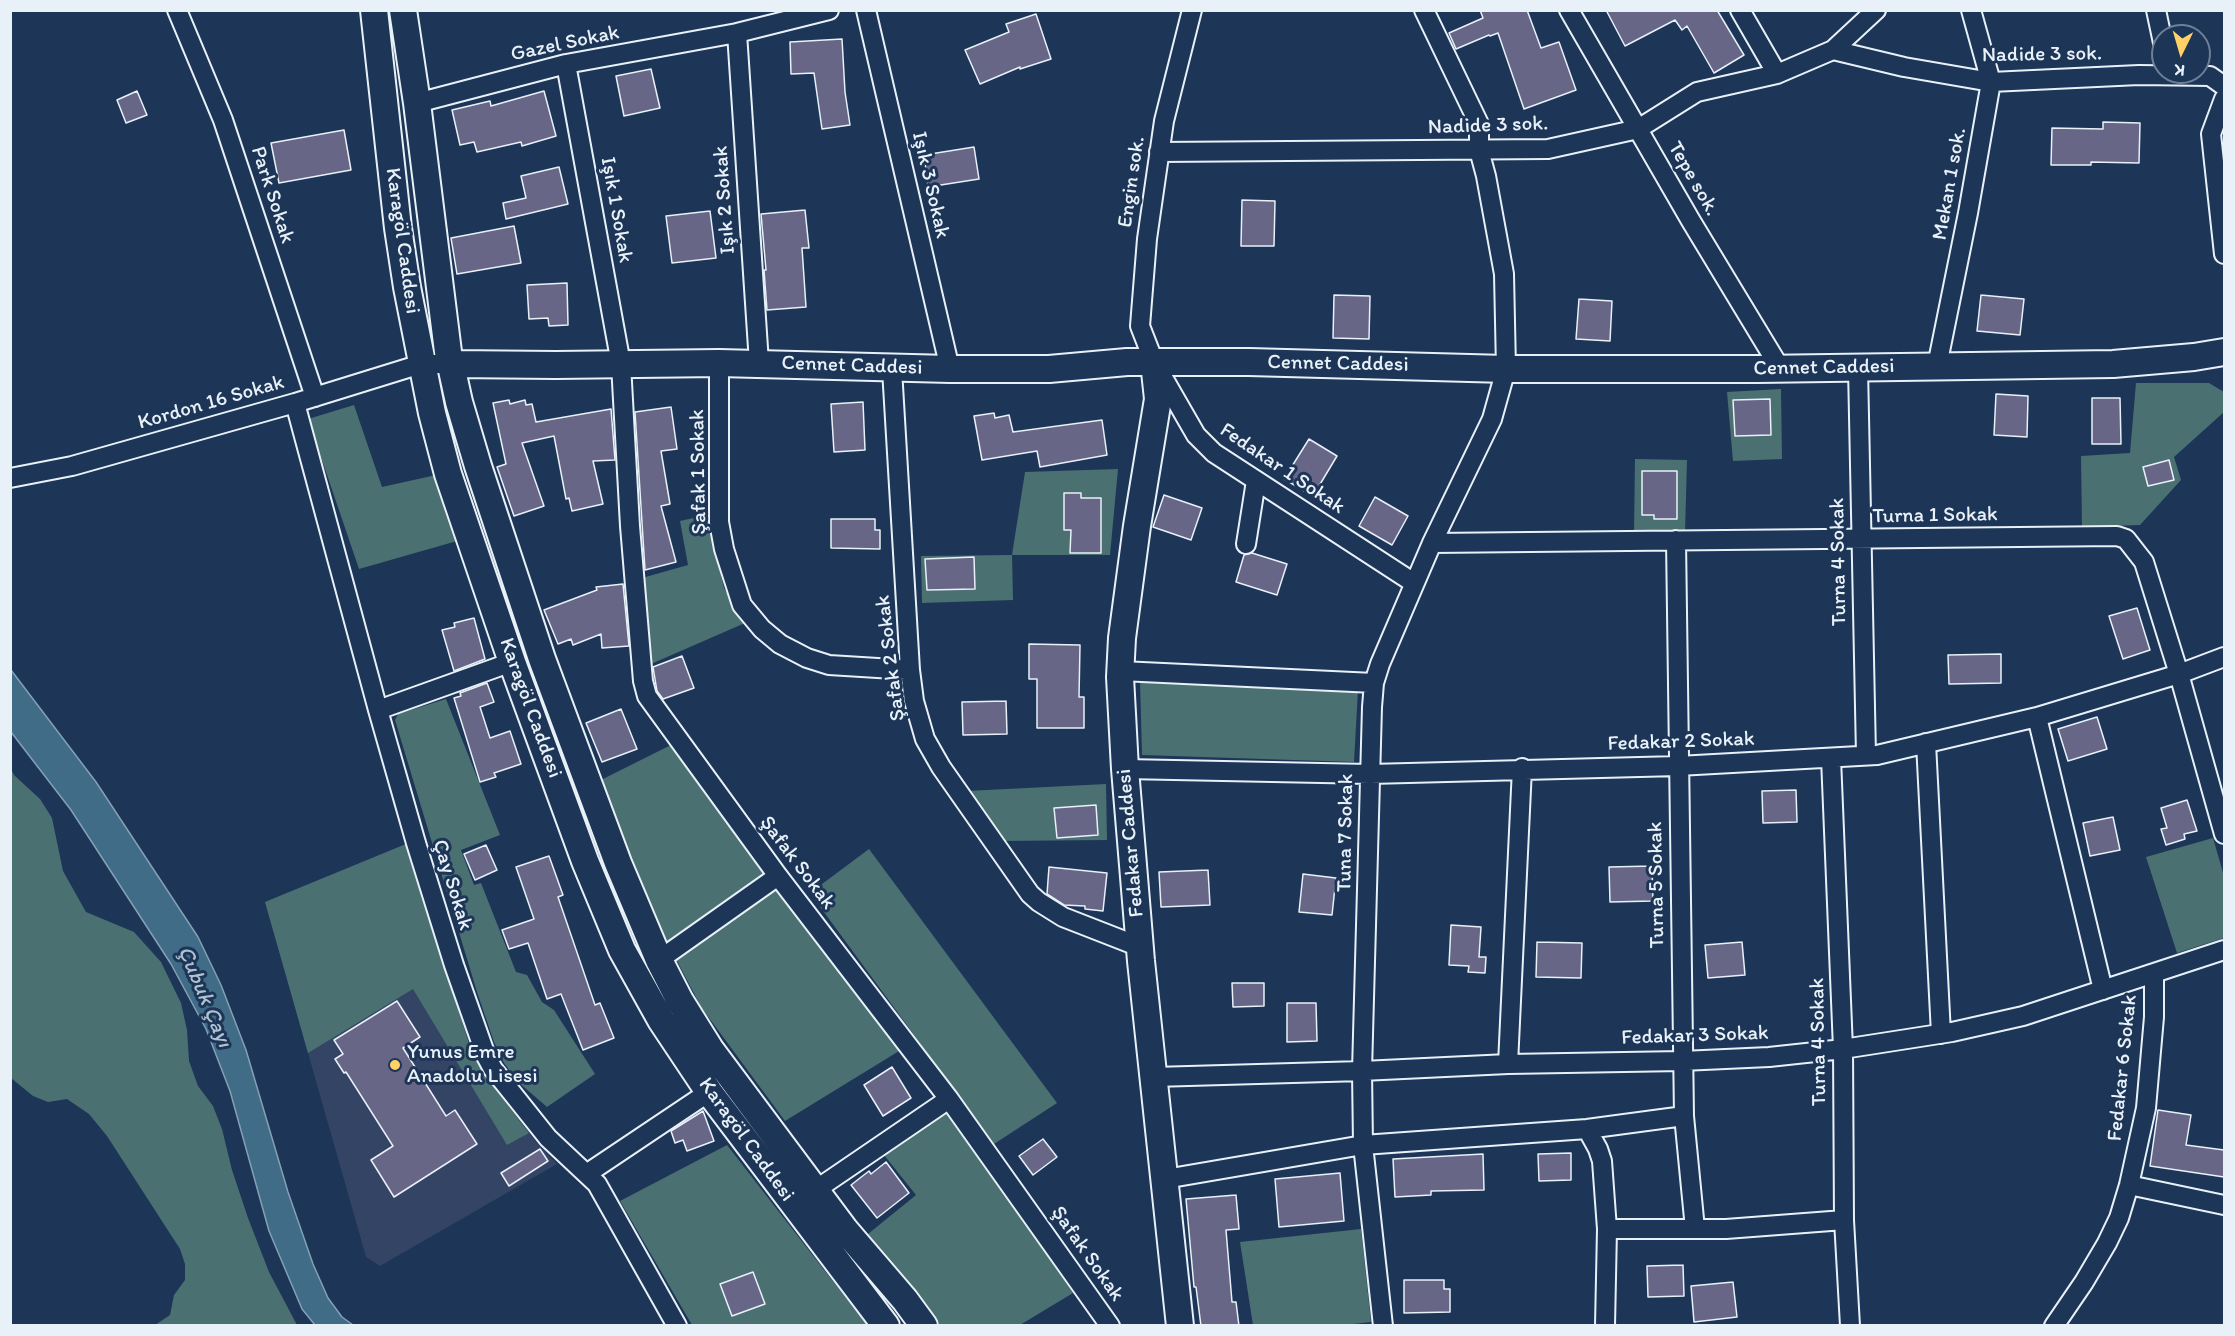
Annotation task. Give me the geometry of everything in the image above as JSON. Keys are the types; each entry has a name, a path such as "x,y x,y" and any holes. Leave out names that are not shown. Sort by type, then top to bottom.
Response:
{"main road":[{"name":"Karagöl Caddesi","path":"374,10 398,228 421,364 432,413 448,474 512,662 585,861 622,950 661,1020 710,1092 886,1326"},
{"path":"403,10 451,364 459,402 472,449 542,658 618,863 659,960 680,1001 710,1049 814,1191 924,1326"},
{"name":"Cennet Caddesi","path":"451,364 759,363 892,369 1049,369 1154,362 1506,369 1858,368 2122,363 2224,352"},
{"name":"Fedakar Caddesi","path":"1154,362 1158,399 1137,526 1122,638 1121,671 1125,769 1140,947 1180,1326"}],"street":[{"name":"Park Sokak","path":"177,10 223,120 315,397"},
{"name":"Gazel Sokak","path":"417,103 566,64 737,33 830,10"},
{"name":"Işık 3 Sokak","path":"866,10 950,369"},
{"name":"Engin sok.","path":"1154,362 1140,326 1147,239 1164,121 1192,10"},
{"name":"Tuna 7 Sokak","path":"1383,1326 1363,1145 1362,1071 1374,683 1414,583 1492,419 1506,369 1504,274 1479,150 1479,124 1424,10"},
{"name":"Tepe sok.","path":"1569,10 1780,368"},
{"path":"1740,10 1777,74"},
{"path":"1833,50 1876,10"},
{"name":"Mekan 1 sok.","path":"1937,366 1968,213 1991,82 1971,10"},
{"name":"Işık 2 Sokak","path":"737,33 759,363"},
{"name":"Nadide 3 sok.","path":"1159,152 1548,149 1638,129 1697,92 1777,74 1833,50 1904,67 1991,82 2151,75"},
{"name":"Işık 1 Sokak","path":"566,64 621,364"},
{"name":"Nadide 3 sok.","path":"2211,77 2224,86"},
{"path":"2224,99 2211,134 2224,254"},
{"name":"Fedakar 1 Sokak","path":"1154,362 1200,440 1214,453 1414,583"},
{"name":"Şafak 1 Sokak","path":"719,363 719,522 724,549 742,605 762,629 780,644 807,658 829,664 910,670"},
{"name":"Kordon 16 Sokak","path":"10,478 72,466 296,403 421,364 451,364"},
{"name":"Şafak Sokak","path":"621,364 630,526 643,681 647,696 778,876 949,1099 1110,1326"},
{"name":"Turna 4 Sokak","path":"1858,368 1866,755"},
{"name":"Şafak 2 Sokak","path":"892,369 910,670 918,718 925,739 941,767 1030,894 1063,917 1140,947"},
{"name":"Çay Sokak","path":"296,403 378,710 450,954 486,1056 493,1069 548,1138 588,1173 608,1201 677,1326"},
{"path":"1246,544 1256,482"},
{"name":"Turna 1 Sokak","path":"1432,543 2117,536 2126,539 2144,562 2179,674 2224,834"},
{"name":"Turna 5 Sokak","path":"1676,540 1682,1061 1684,1116 1695,1229"},
{"name":"Fedakar 2 Sokak","path":"1125,769 1370,774 1522,768 1678,766 1866,755 2037,717 2179,674 2224,657"},
{"path":"378,710 512,662"},
{"path":"1121,671 1374,683"},
{"path":"2037,717 2103,990"},
{"path":"1926,743 1941,1034"},
{"name":"Turna 4 Sokak","path":"1831,758 1843,1049 1844,1220 1850,1326"},
{"path":"1508,1064 1522,768"},
{"path":"659,960 778,876"},
{"name":"Fedakar 3 Sokak","path":"1154,1077 1508,1064 1682,1061 1769,1057 1843,1049 1941,1034 2023,1016 2224,950"},
{"name":"Fedakar 6 Sokak","path":"2054,1326 2107,1244 2119,1218 2129,1185 2146,1108 2154,1017 2154,973"},
{"path":"588,1173 710,1092"},
{"path":"814,1191 949,1099"},
{"path":"1165,1179 1363,1145 1587,1129 1684,1116"},
{"path":"1587,1129 1602,1161 1607,1229 1605,1326"},
{"path":"2129,1185 2224,1205"},
{"path":"1607,1229 1695,1229 1844,1220"}],"shaded area":[{"name":"Yunus Emre Anadolu Lisesi","path":"406,844 472,1053 485,1076 536,1142 557,1164 380,1266 366,1257 265,902"}],"green space":[{"path":"2136,383 2209,383 2224,392 2224,412 2174,457 2181,480 2140,525 2082,527 2081,456 2130,453"},
{"path":"1781,389 1782,459 1733,461 1727,392"},
{"path":"354,405 382,487 436,475 457,541 359,569 308,419"},
{"path":"1635,459 1687,460 1685,533 1634,532"},
{"path":"1118,469 1110,555 1012,555 1025,472"},
{"path":"707,515 724,588 745,623 651,664 642,578 688,565 680,521"},
{"path":"1012,555 1013,600 922,603 921,556"},
{"path":"1140,681 1358,690 1354,762 1142,755"},
{"path":"446,699 500,835 461,850 474,885 481,883 516,972 527,975 542,1002 554,1010 595,1074 547,1107 518,1082 504,1063 494,1042 395,720 398,714"},
{"path":"673,744 766,874 664,948 599,781"},
{"path":"10,767 14,775 40,799 52,818 63,871 86,912 134,932 161,962 181,1003 187,1030 189,1061 198,1086 213,1106 248,1218 269,1272 297,1325 155,1325 170,1315 174,1295 185,1280 185,1264 180,1249 107,1136 89,1114 67,1099 48,1102 33,1096 11,1078"},
{"path":"1106,784 1107,840 1000,841 967,791"},
{"path":"2213,838 2224,876 2224,938 2177,953 2146,857"},
{"path":"406,844 472,1053 485,1076 529,1133 507,1145 413,989 308,1053 265,902"},
{"path":"869,849 1057,1103 994,1144 810,893"},
{"path":"777,884 904,1048 785,1121 701,1007 676,959"},
{"path":"949,1110 1073,1293 1020,1325 938,1325 868,1234 916,1195 884,1155"},
{"path":"727,1145 867,1325 692,1325 620,1201"},
{"path":"1361,1229 1371,1322 1336,1326 1253,1325 1240,1242"}],"water":[{"name":"Çubuk Çayı","path":"11,670 96,782 198,937 221,985 246,1050 288,1192 313,1264 328,1298 342,1317 353,1325 315,1325 302,1309 269,1231 230,1091 206,1029 171,964 71,810 11,732"}],"building":[{"path":"1480,10 1527,10 1541,48 1559,42 1576,90 1524,109 1498,33 1456,49 1449,33 1483,18"},
{"path":"1606,10 1717,10 1744,55 1714,73 1687,26 1682,30 1675,20 1625,46"},
{"path":"1036,14 1051,59 1020,69 1020,67 980,84 965,50 1009,32 1006,24"},
{"path":"842,39 845,92 850,125 822,129 814,73 791,74 790,42"},
{"path":"651,69 660,108 624,116 616,76"},
{"path":"137,91 147,115 126,123 117,100"},
{"path":"544,91 556,136 522,146 521,142 477,152 474,142 460,145 452,110 490,101 491,106"},
{"path":"2103,122 2140,123 2139,163 2091,162 2091,165 2051,165 2052,128 2103,129"},
{"path":"344,130 351,170 279,183 271,143"},
{"path":"974,147 979,179 928,187 924,155"},
{"path":"559,167 568,204 506,219 503,203 526,198 521,176"},
{"path":"1242,200 1275,201 1274,246 1241,246"},
{"path":"805,210 809,248 802,248 806,307 767,310 761,214"},
{"path":"710,211 716,258 672,263 666,216"},
{"path":"514,226 521,263 457,274 451,238"},
{"path":"567,283 568,325 549,326 548,318 529,319 527,285"},
{"path":"1334,295 1370,296 1369,339 1333,338"},
{"path":"1981,295 2024,299 2020,335 1977,331"},
{"path":"1579,299 1612,301 1610,341 1576,339"},
{"path":"1996,394 2028,396 2027,437 1994,435"},
{"path":"2092,398 2120,398 2121,444 2092,444"},
{"path":"1770,399 1771,435 1735,436 1733,400"},
{"path":"509,400 510,404 525,400 526,405 532,404 536,422 611,409 615,460 593,461 603,504 572,511 569,498 566,499 554,436 522,443 544,506 514,516 497,467 506,464 493,403"},
{"path":"863,402 865,450 834,452 831,404"},
{"path":"671,407 677,449 661,451 670,504 661,506 676,562 645,570 635,412"},
{"path":"994,413 995,418 1009,415 1013,432 1102,420 1107,455 1040,467 1037,451 982,460 974,416"},
{"path":"1309,439 1337,456 1313,496 1284,479"},
{"path":"2169,460 2174,480 2148,486 2143,467"},
{"path":"1642,471 1677,471 1677,519 1654,519 1654,515 1642,515"},
{"path":"1064,493 1081,493 1081,498 1101,498 1101,553 1070,553 1071,530 1064,530"},
{"path":"1164,495 1202,508 1191,540 1153,527"},
{"path":"1375,497 1408,516 1392,545 1359,526"},
{"path":"831,519 875,519 875,530 880,530 880,549 831,548"},
{"path":"1252,553 1287,564 1277,595 1236,582 1244,555"},
{"path":"974,557 975,589 927,590 925,559"},
{"path":"623,584 629,646 602,648 601,634 573,645 571,639 558,644 544,610 597,590 596,587"},
{"path":"2137,608 2150,650 2123,659 2109,616"},
{"path":"474,618 485,659 454,671 442,630 455,627 454,623"},
{"path":"1029,644 1080,645 1079,697 1084,697 1084,728 1037,728 1037,679 1029,679"},
{"path":"2001,654 2001,683 1949,684 1948,655"},
{"path":"682,656 694,688 663,699 657,691 653,667"},
{"path":"487,683 494,702 480,707 490,738 510,731 521,764 494,773 496,777 480,782 454,698 461,696 460,693"},
{"path":"1006,701 1007,734 963,735 962,702"},
{"path":"621,709 637,749 602,762 586,723"},
{"path":"2097,717 2107,749 2068,761 2058,729"},
{"path":"1796,790 1797,822 1763,823 1762,791"},
{"path":"2187,800 2197,831 2184,834 2185,839 2166,845 2161,829 2167,828 2161,808"},
{"path":"1096,805 1098,835 1057,838 1054,808"},
{"path":"2113,817 2120,850 2090,856 2083,823"},
{"path":"486,845 497,870 475,880 464,854"},
{"path":"549,856 563,895 558,897 595,1005 600,1003 614,1038 583,1050 561,994 547,999 528,943 509,949 502,930 534,919 516,867"},
{"path":"1652,866 1653,901 1610,902 1609,867"},
{"path":"1049,867 1107,873 1103,911 1085,909 1085,906 1064,905 1047,894"},
{"path":"1208,870 1210,905 1161,907 1159,872"},
{"path":"1303,874 1336,878 1332,915 1299,912"},
{"path":"1451,925 1481,927 1479,957 1486,957 1485,973 1468,972 1469,966 1449,965"},
{"path":"1537,942 1582,943 1581,978 1536,977"},
{"path":"1742,942 1745,975 1708,978 1705,945"},
{"path":"1232,983 1264,983 1264,1006 1233,1007"},
{"path":"397,1001 420,1037 403,1048 446,1116 455,1110 477,1144 394,1197 371,1160 393,1146 346,1072 344,1073 335,1059 343,1054 334,1040"},
{"path":"1287,1003 1316,1003 1317,1041 1287,1042"},
{"path":"892,1067 911,1098 883,1116 864,1085"},
{"path":"2158,1110 2191,1115 2186,1145 2224,1150 2224,1177 2150,1166"},
{"path":"703,1111 714,1141 687,1151 683,1140 675,1143 671,1131"},
{"path":"1043,1139 1057,1157 1033,1175 1019,1156"},
{"path":"540,1149 548,1161 509,1186 501,1173"},
{"path":"1571,1153 1571,1180 1539,1181 1538,1154"},
{"path":"1483,1154 1484,1190 1431,1191 1431,1195 1395,1197 1393,1159"},
{"path":"886,1162 909,1193 877,1218 851,1185 869,1171 871,1174"},
{"path":"1340,1173 1344,1221 1279,1227 1275,1179"},
{"path":"1236,1195 1239,1229 1226,1230 1232,1302 1236,1302 1239,1326 1201,1326 1196,1287 1194,1287 1186,1199"},
{"path":"1683,1265 1684,1296 1648,1297 1647,1266"},
{"path":"753,1272 765,1304 732,1316 720,1284"},
{"path":"1404,1280 1444,1280 1444,1289 1450,1289 1450,1312 1404,1313"},
{"path":"1733,1282 1737,1317 1694,1322 1691,1286"}],"place":[{"name":"Yunus Emre Anadolu Lisesi","path":"395,1065"}]}
